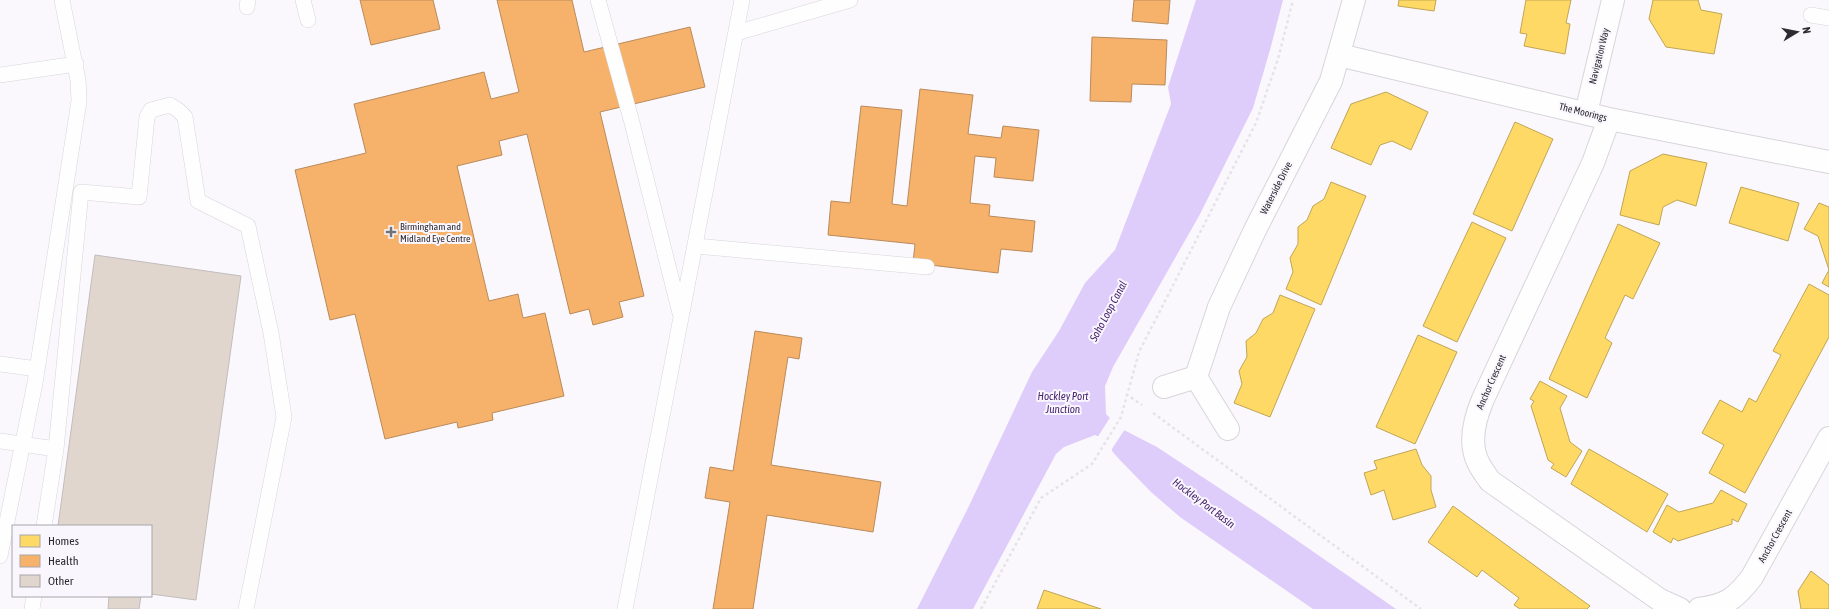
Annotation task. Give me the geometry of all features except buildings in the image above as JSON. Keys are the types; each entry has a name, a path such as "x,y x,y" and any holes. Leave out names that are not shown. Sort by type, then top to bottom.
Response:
{"street":[{"name":"Waterside Drive","path":"1196,377 1219,308 1255,230 1331,81 1354,0"},
{"name":"Navigation Way","path":"1586,112 1613,0"},
{"name":"The Moorings","path":"1339,54 1609,118 1829,162"},
{"name":"Anchor Crescent","path":"1609,118 1593,163 1483,398 1477,414 1473,444 1477,462 1490,481 1660,600 1680,609"},
{"path":"1164,387 1196,377 1228,429"},
{"name":"Anchor Crescent","path":"1708,608 1729,601 1742,590 1752,577 1829,438"}],"lane":[{"path":"0,556 37,369 79,101 76,64 62,0"},
{"path":"303,0 308,20"},
{"path":"598,0 631,119 682,318"},
{"path":"625,609 696,246 742,0"},
{"path":"736,33 850,0"},
{"path":"1812,15 1829,18"},
{"path":"0,75 76,64"},
{"path":"44,525 56,449 81,192 139,197 147,117 151,110 170,105 185,117 198,200 248,226 271,333 282,402 284,417 246,609"},
{"path":"696,246 927,267"},
{"path":"0,364 37,369"},
{"path":"0,441 56,449"},
{"path":"32,609 34,597"}],"path":[{"path":"981,609 1041,498 1092,464 1121,417 1126,394 1139,352 1256,123 1278,59 1293,0"},
{"path":"1126,394 1145,407"},
{"path":"1151,412 1421,609"}],"water":[{"path":"1196,0 1283,0 1253,108 1199,216 1113,367 1105,386 1106,414 1120,428 1157,447 1266,519 1396,609 1313,609 1180,517 1151,492 1119,459 1112,451 1110,442 1095,435 1064,447 1056,454 973,609 917,609 968,508 1032,372 1059,331 1085,283 1115,250 1171,104 1168,87"}],"pier":[{"path":"1111,416 1125,429 1110,452 1108,444 1097,438"}],"place":[{"name":"Birmingham and Midland Eye Centre","path":"391,232"}],"water label":[{"name":"Soho Loop Canal","path":"1108,311"},
{"name":"Hockley Port Junction","path":"1063,402"},
{"name":"Hockley Port Basin","path":"1204,503"}]}
